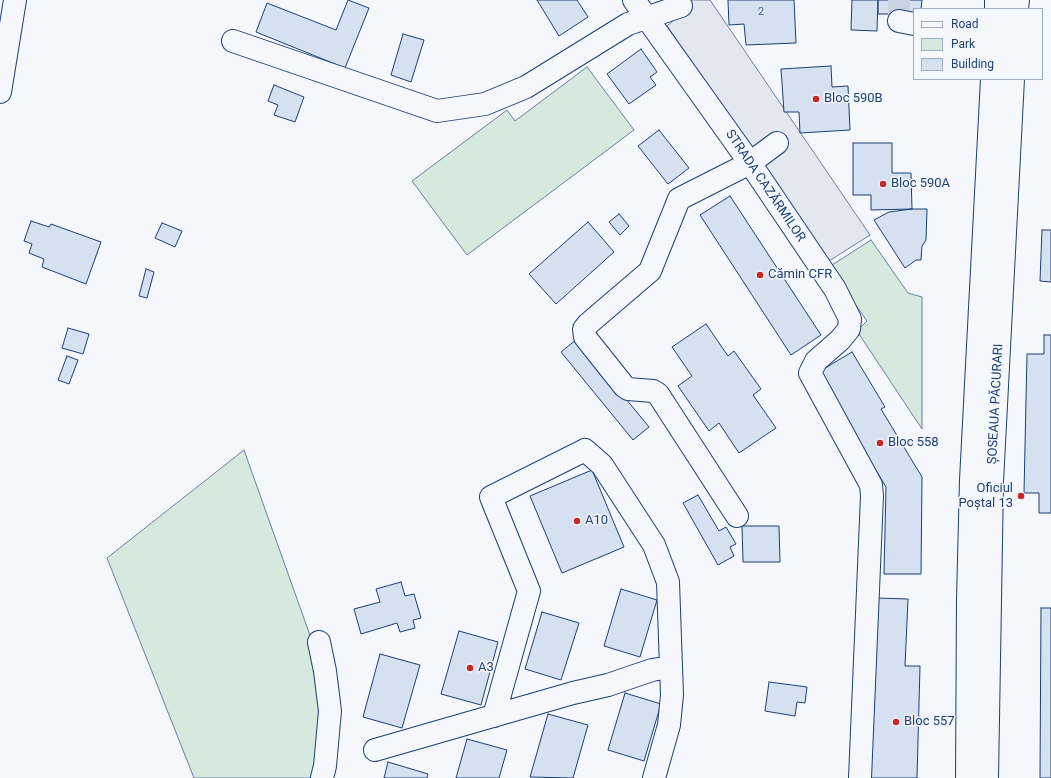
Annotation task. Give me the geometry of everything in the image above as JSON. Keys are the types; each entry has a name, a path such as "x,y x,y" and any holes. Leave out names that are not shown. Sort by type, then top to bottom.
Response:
{"street":[{"path":"0,92 15,0"},
{"name":"STRADA CAZĂRMILOR","path":"634,0 750,163 835,289 850,319 848,329 840,340 816,361 810,373 871,485 872,496 860,778"},
{"path":"233,41 437,111 485,104 526,87 628,24 681,6"},
{"name":"ȘOSEAUA PĂCURARI","path":"966,778 971,480 992,80"},
{"name":"ȘOSEAUA PĂCURARI","path":"987,778 992,482 1013,80"},
{"path":"737,516 658,394 653,391 628,389 624,386 586,337 584,329 650,271 679,199 750,163 777,143"},
{"path":"494,716 529,591 491,497 585,450 602,465 654,545 668,582 672,696 669,725 654,778"},
{"path":"319,642 325,671 330,711 326,766 322,778"},
{"path":"375,750 573,693 608,685 652,670 671,668"}],"green space":[{"path":"587,67 634,130 467,255 412,181 507,110 515,121"},
{"path":"871,240 908,293 922,297 922,429 857,331 867,321 829,267"},
{"path":"244,450 312,641 324,704 312,778 194,778 107,558"}],"shaded area":[{"path":"665,0 710,0 870,235 829,261 667,26 673,21"}],"building":[{"path":"348,0 369,8 345,68 256,32 267,3 336,30"},
{"path":"537,0 577,0 588,17 559,36"},
{"path":"728,0 794,0 796,43 746,45 744,24 729,25"},
{"path":"852,0 878,0 877,31 851,30"},
{"path":"878,0 922,0 921,8 913,8 913,23 895,14 878,14"},
{"path":"403,34 424,40 411,82 391,75"},
{"path":"641,49 657,72 650,77 656,85 629,104 607,74"},
{"name":"Bloc 590B","path":"831,66 832,87 848,86 850,130 800,133 799,112 784,112 781,69"},
{"path":"274,85 304,97 295,122 274,115 278,105 268,101"},
{"path":"659,130 689,168 668,184 638,146"},
{"name":"Bloc 590A","path":"853,143 892,143 892,173 911,173 912,209 871,210 871,195 853,195"},
{"name":"Cămin CFR","path":"730,196 821,335 791,355 700,215"},
{"path":"927,209 926,240 922,246 921,260 916,260 905,268 874,220 889,212"},
{"path":"619,214 629,226 620,235 609,222"},
{"path":"31,221 49,227 51,224 101,242 86,284 42,267 44,259 29,253 32,244 24,241"},
{"path":"588,222 614,252 556,304 529,274"},
{"path":"162,223 182,231 175,247 155,238"},
{"path":"1042,230 1051,230 1051,282 1040,281"},
{"path":"146,269 154,272 147,298 139,296"},
{"path":"706,324 728,356 734,351 761,389 753,395 776,428 739,453 719,423 709,431 678,386 692,376 672,347"},
{"path":"68,328 89,334 83,354 62,348"},
{"path":"1044,335 1051,335 1051,513 1039,513 1039,493 1024,493 1027,354 1044,354"},
{"path":"577,339 649,427 633,440 561,352"},
{"name":"Bloc 558","path":"852,352 885,407 881,409 922,477 921,574 884,574 886,487 817,373"},
{"path":"67,356 78,360 69,384 58,380"},
{"name":"A10","path":"592,470 624,547 562,573 530,496"},
{"path":"698,495 719,531 726,527 736,544 730,547 734,556 718,565 683,503"},
{"path":"742,526 779,526 780,562 743,562"},
{"path":"401,582 405,596 414,594 421,618 413,620 415,628 400,632 397,623 361,634 354,609 380,602 376,589"},
{"path":"621,589 657,600 640,657 604,646"},
{"name":"Bloc 557","path":"876,598 908,599 905,666 920,666 917,778 871,778"},
{"path":"1041,608 1051,608 1051,778 1040,778"},
{"path":"542,612 579,623 561,680 525,669"},
{"name":"A3","path":"459,631 498,642 481,705 441,694"},
{"path":"380,654 420,665 402,728 363,717"},
{"path":"769,682 807,687 805,703 797,702 795,716 765,711"},
{"path":"625,693 661,704 644,761 608,750"},
{"path":"548,714 588,725 573,778 530,777"},
{"path":"467,739 507,750 499,778 456,778"},
{"path":"388,762 428,774 427,778 384,778"}],"tunnel":[{"path":"899,0 899,21"}],"place":[{"name":"Bloc 590B","path":"816,99"},
{"name":"Bloc 590A","path":"883,184"},
{"name":"Cămin CFR","path":"760,275"},
{"name":"Bloc 558","path":"880,443"},
{"name":"Oficiul Poștal 13","path":"1021,496"},
{"name":"A10","path":"577,521"},
{"name":"A3","path":"470,668"},
{"name":"Bloc 557","path":"896,722"}]}
